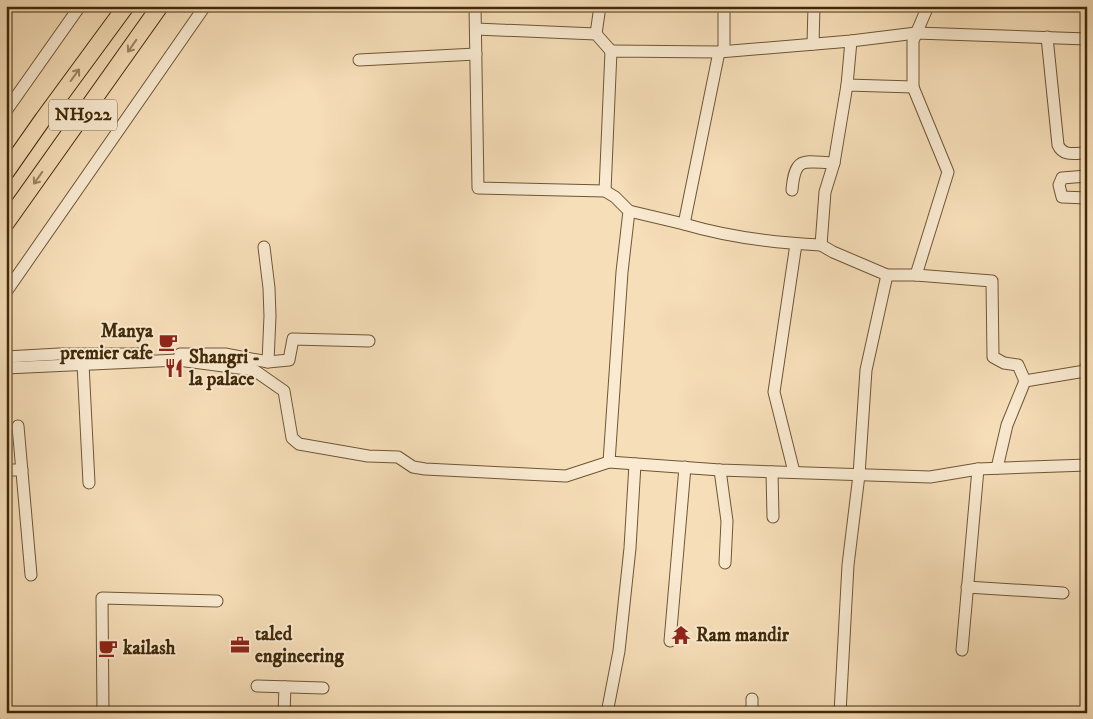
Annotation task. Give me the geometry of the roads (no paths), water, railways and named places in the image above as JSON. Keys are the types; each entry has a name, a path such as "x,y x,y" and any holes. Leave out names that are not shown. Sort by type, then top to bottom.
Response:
{"highway":[{"name":"NH922","path":"6,172 126,6"},
{"name":"NH922","path":"6,223 160,6"}],"street":[{"path":"7,108 80,6"},
{"path":"6,292 205,6"},
{"path":"475,6 478,188 605,191 615,197 629,211 715,233 796,244 821,245 887,275 916,275 992,281 994,357 1004,363 1018,365 1025,381 1007,425 997,468"},
{"path":"600,6 596,34 610,51 605,191"},
{"path":"684,224 721,52 724,6"},
{"path":"813,44 814,6"},
{"path":"916,275 948,172 913,87 913,41 928,6"},
{"path":"476,29 596,34"},
{"path":"610,51 721,52 916,33 1087,39"},
{"path":"1047,37 1058,145 1060,150 1065,153 1087,153"},
{"path":"821,245 825,192 834,163 848,85 851,40"},
{"path":"358,60 476,54"},
{"path":"848,85 913,87"},
{"path":"792,190 798,164 805,162 834,163"},
{"path":"1087,176 1062,178 1059,185 1062,197 1087,198"},
{"path":"609,462 622,272 629,211"},
{"path":"794,472 774,392 796,244"},
{"path":"264,246 270,316 268,362"},
{"path":"840,713 848,564 859,475 866,370 887,275"},
{"path":"6,358 59,354 225,354 268,362 289,360 293,339 370,341"},
{"path":"6,368 178,360 254,370 284,390 292,438 299,444 368,456 398,457 413,467 566,476 609,462 720,470 930,477 978,468 1087,465"},
{"path":"83,364 89,483"},
{"path":"1025,381 1085,371 1087,364"},
{"path":"18,426 31,575"},
{"path":"607,713 620,642 630,548 636,464"},
{"path":"670,641 685,468"},
{"path":"962,650 978,468"},
{"path":"6,470 22,470"},
{"path":"720,470 727,521 725,563"},
{"path":"772,472 773,517"},
{"path":"967,587 1063,593"},
{"path":"103,713 102,598 217,601"},
{"path":"256,686 323,688"},
{"path":"284,713 285,687"},
{"path":"752,699 752,713"}],"place":[{"name":"Manya premier cafe","path":"168,342"},
{"name":"Shangri - la palace","path":"174,368"},
{"name":"Ram mandir","path":"681,635"},
{"name":"taled engineering","path":"240,645"},
{"name":"kailash","path":"108,648"}]}
